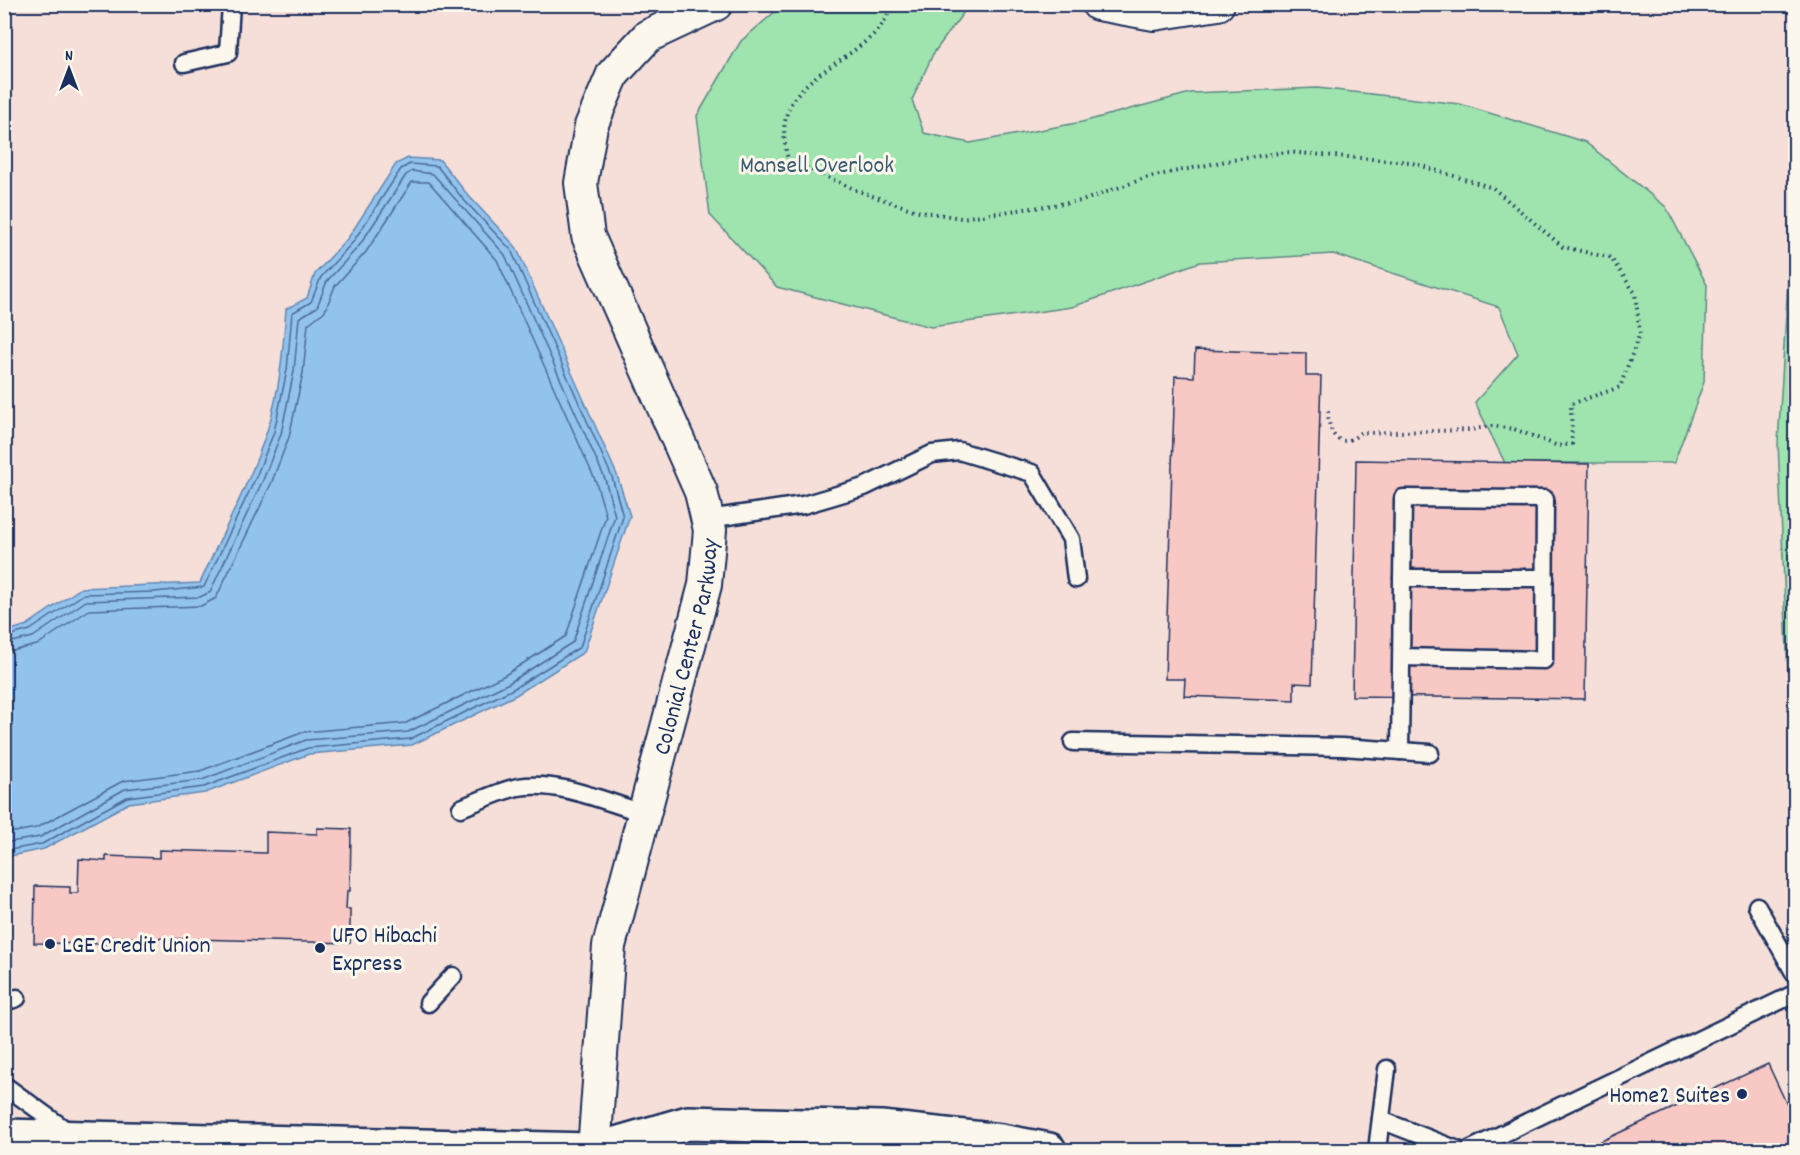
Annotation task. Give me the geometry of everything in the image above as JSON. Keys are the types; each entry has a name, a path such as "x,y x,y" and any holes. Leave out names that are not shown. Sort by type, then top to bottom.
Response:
{"main road":[{"path":"595,1150 688,1123 881,1128 1001,1141 1049,1150"},
{"path":"22,1141 78,1138 590,1150"}],"street":[{"name":"Colonial Center Parkway","path":"595,1150 609,946 705,585 710,530 701,492 588,236 581,183 591,126 613,74 648,36 716,4"},
{"path":"1098,4 1154,14 1218,4"}],"lane":[{"path":"184,63 228,52 231,4"},
{"path":"708,519 803,505 864,487 932,454 959,451 1032,473 1071,539 1076,579"},
{"path":"1400,751 1401,657 1403,498 1545,500 1544,660 1401,657"},
{"path":"1402,578 1545,578"},
{"path":"1073,741 1341,747 1430,753"},
{"path":"461,808 516,788 533,786 569,791 644,813"},
{"path":"1757,906 1796,976"},
{"path":"428,1004 453,976"},
{"path":"1475,1149 1796,993"},
{"path":"1377,1150 1388,1069"},
{"path":"4,1085 78,1138"},
{"path":"1381,1120 1458,1150"}],"path":[{"path":"894,4 875,34 795,94 782,138 788,159 858,191 914,210 961,218 1082,201 1145,178 1226,160 1286,152 1409,162 1493,188 1563,247 1611,258 1635,293 1640,333 1620,387 1571,404 1572,444 1558,446 1514,429 1492,426 1470,430 1360,433 1351,441 1344,442 1335,437 1328,422 1328,411"}],"shaded area":[{"path":"5,5 1795,5 1795,167 1778,443 1788,673 1796,675 1795,1150 5,1150"}],"green space":[{"name":"Mansell Overlook","path":"784,4 969,5 933,54 912,100 924,133 970,143 1082,122 1190,93 1317,88 1460,104 1585,142 1666,207 1707,285 1704,382 1674,463 1505,463 1475,402 1518,354 1499,307 1333,254 1200,262 1072,307 931,327 777,287 710,215 697,116 741,41"},
{"path":"1795,167 1795,675 1788,674 1778,443"}],"water":[{"path":"408,158 440,160 467,194 516,247 617,475 630,516 584,652 516,695 412,745 309,754 205,793 129,803 44,849 5,857 5,632 27,625 81,588 200,583 244,489 267,431 278,386 286,309 307,298 315,274 348,238 396,164"}],"building":[{"path":"1195,350 1306,353 1306,376 1321,376 1312,684 1294,683 1294,700 1184,696 1185,679 1165,679 1175,376 1194,377"},
{"path":"1356,460 1589,464 1585,699 1352,696"},
{"path":"317,828 351,829 350,891 347,891 346,909 350,909 350,943 107,937 107,944 34,943 35,886 70,887 70,893 78,893 79,859 106,861 106,856 159,858 159,850 266,853 266,832 317,834"},
{"name":"Home2 Suites","path":"1768,1064 1796,1124 1796,1146 1785,1150 1582,1150"}],"place":[{"name":"LGE Credit Union","path":"50,944"},
{"name":"UFO Hibachi Express","path":"320,948"},
{"name":"Home2 Suites","path":"1742,1094"}]}
